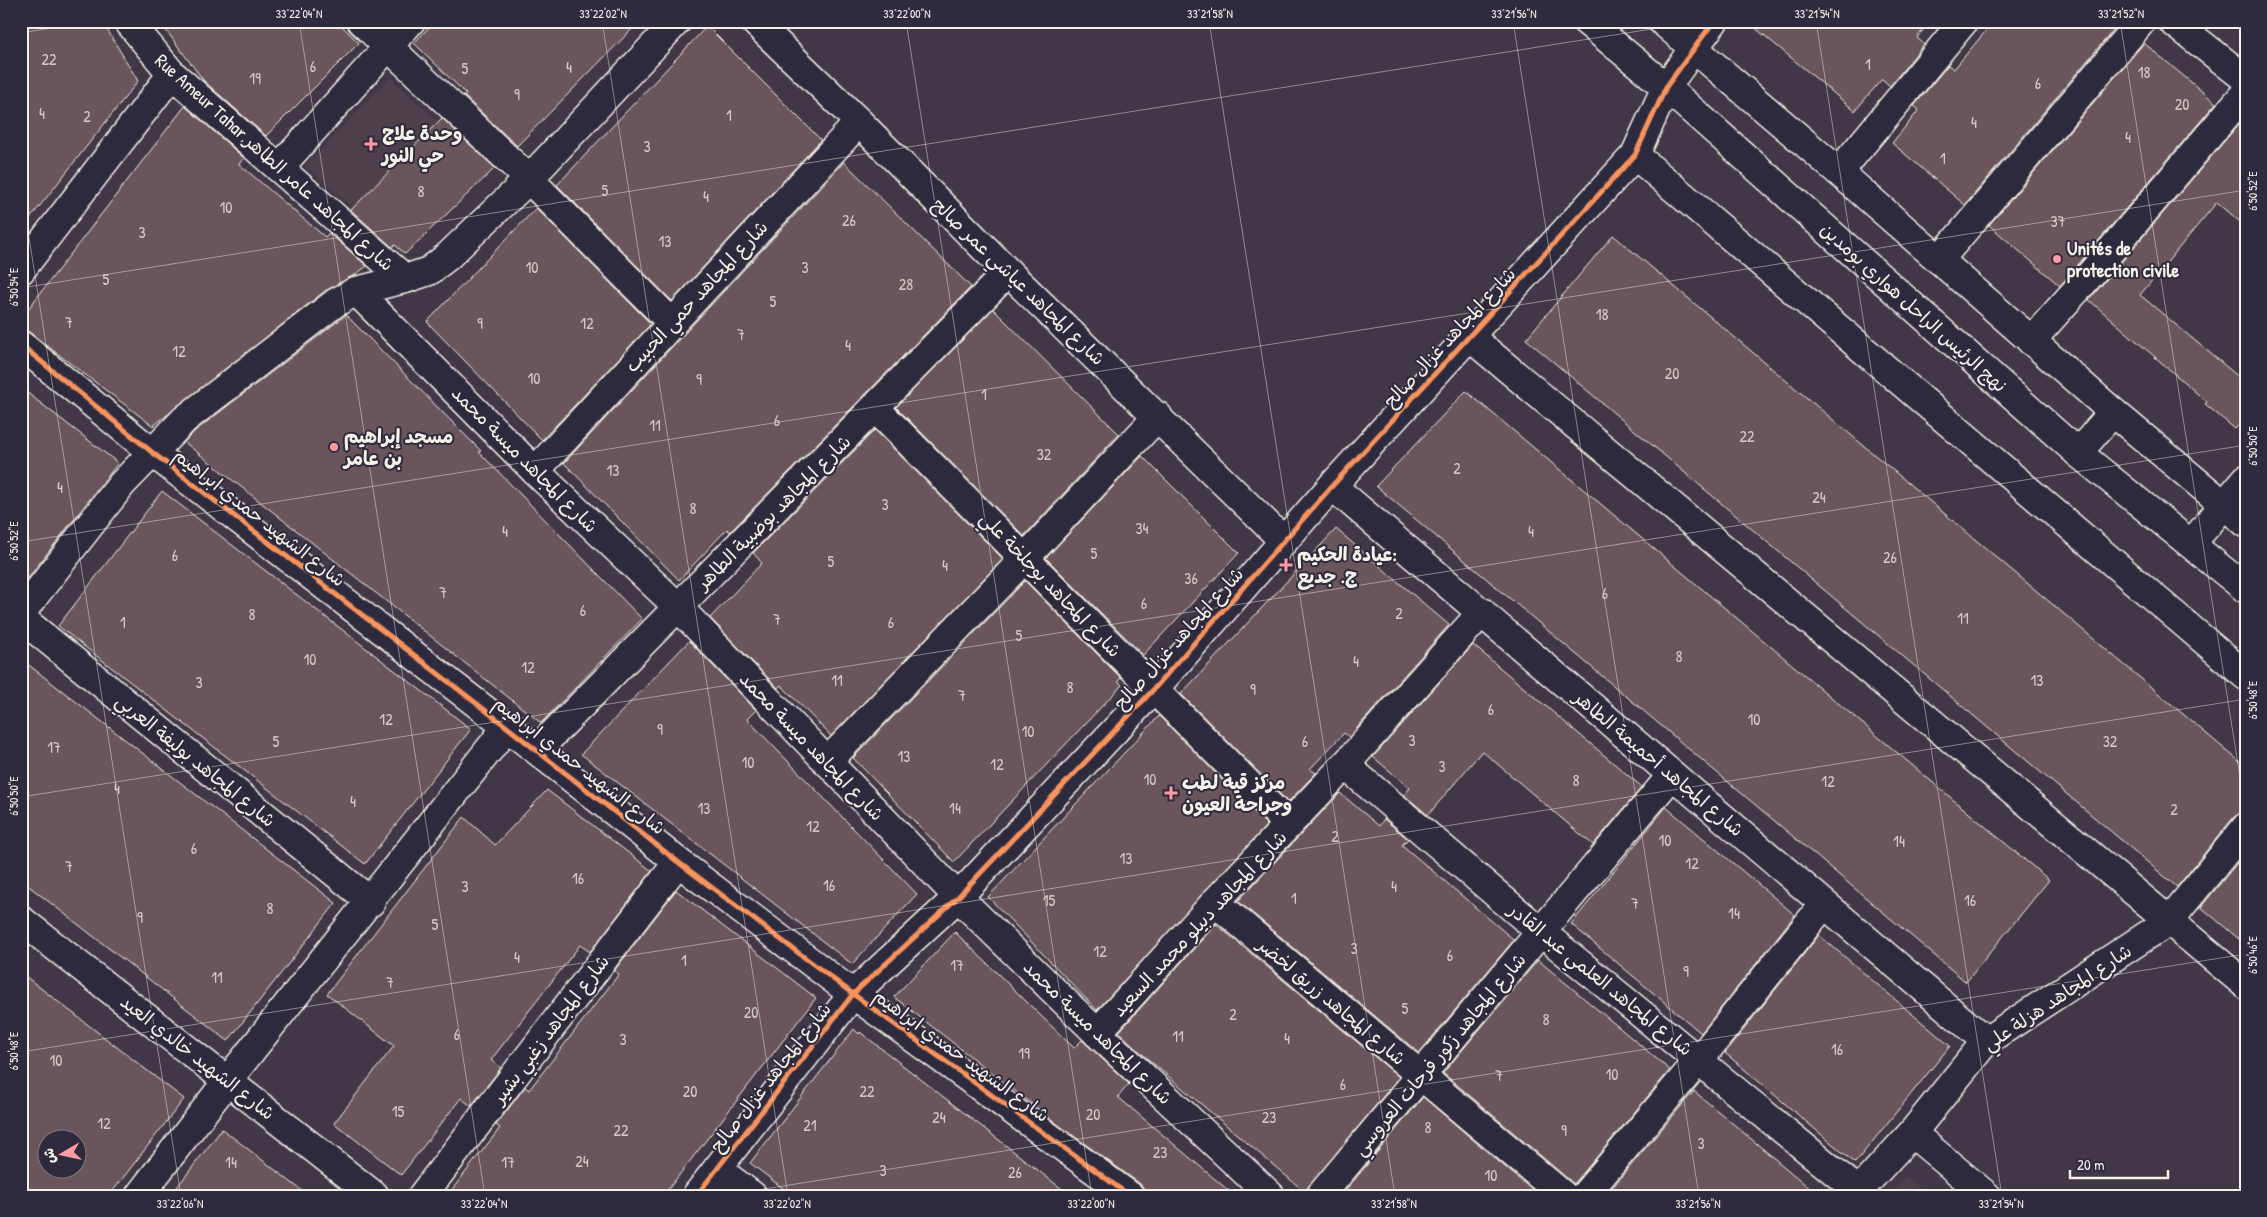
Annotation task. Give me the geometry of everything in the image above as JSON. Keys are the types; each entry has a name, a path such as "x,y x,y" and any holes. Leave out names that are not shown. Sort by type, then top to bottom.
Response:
{"street":[{"name":"Rue Ameur Tahar,شارع المجاهد عامر الطاهر","path":"128,21 172,74 405,279"},
{"path":"361,21 529,179 671,322"},
{"path":"279,168 412,21"},
{"path":"21,613 122,484 185,419 335,304 356,291 429,271 447,257 529,179 677,21"},
{"name":"شارع المجاهد عياشي عمر صالح","path":"754,21 1284,541"},
{"name":"نهج الرئيس الراحل هواري بومدين","path":"1586,21 1666,87 2078,453 2246,590"},
{"path":"1662,21 1839,172 2113,412 2246,524"},
{"name":"شارع المجاهد غزال صالح","path":"696,1196 853,994 958,897 1153,690 1332,486 1470,338 1635,155 1666,87 1714,21"},
{"path":"1839,172 1964,21"},
{"path":"1939,260 2142,21"},
{"path":"2172,21 2246,79"},
{"path":"25,255 172,74"},
{"path":"2031,341 2083,284 2246,92"},
{"name":"شارع المجاهد حمي الحبيب","path":"535,471 671,322 859,122"},
{"path":"1635,155 2246,676"},
{"name":"شارع المجاهد بوضبية الطاهر","path":"537,750 1008,272"},
{"name":"شارع المجاهد ميسة محمد","path":"356,291 535,471 679,608 958,897 1097,1033 1271,1196"},
{"path":"1470,338 2246,985"},
{"name":"شارع الشهيد حمدي ابراهيم","path":"21,345 153,453 537,750 678,862 853,994 1130,1196"},
{"name":"شارع المجاهد بوجلخة علي","path":"875,408 1289,825"},
{"path":"2078,453 2113,412"},
{"path":"827,762 1025,558 1158,416"},
{"path":"2191,544 2246,479"},
{"name":"شارع المجاهد أحميمة الطاهر","path":"1332,486 1986,1041"},
{"name":"شارع المجاهد دبيلو محمد السعيد","path":"1097,1033 1215,902 1345,765 1482,612"},
{"name":"شارع المجاهد بوليفة العربي","path":"21,618 371,902"},
{"path":"139,1196 228,1080 371,902 507,727"},
{"name":"شارع المجاهد العلمي عبد القادر","path":"1345,765 1542,932 1699,1060 1856,1193"},
{"name":"شارع المجاهد زكور فرحات العروسي","path":"1320,1196 1672,775"},
{"name":"شارع المجاهد هزلة علي","path":"1856,1193 1912,1133 1986,1041 2169,921 2246,827"},
{"name":"شارع المجاهد زغبي بشير","path":"422,1196 678,862"},
{"name":"شارع المجاهد زريق لخضر","path":"1215,902 1564,1196"},
{"path":"1584,1196 1699,1060 1824,904"},
{"name":"شارع الشهيد خالدي العيد","path":"21,920 375,1196"},
{"path":"1912,1133 1987,1196"},
{"path":"717,1169 753,1196"}],"shaded area":[{"name":"وحدة علاج حي النور","path":"390,77 438,122 353,208 305,166"},
{"path":"1905,1176 1929,1196 1888,1196"}],"building":[{"path":"21,21 102,21 138,81 21,230"},
{"path":"159,21 337,21 359,43 266,136 204,81"},
{"path":"435,21 640,21 517,146 464,96 466,94 414,43"},
{"path":"1747,21 1930,21 1917,38 1924,44 1890,86 1882,79 1855,111"},
{"path":"1994,21 2120,22 1965,205 1892,143 1919,110 1914,106 1948,65 1954,69"},
{"path":"707,26 821,140 672,301 557,185"},
{"path":"2144,43 2216,103 2060,286 1989,225"},
{"path":"185,106 244,158 239,164 325,237 329,233 367,266 355,275 325,291 153,426 21,326 21,318"},
{"path":"442,118 495,168 405,254 395,245 392,247 351,210"},
{"path":"2239,124 2246,129 2246,227 2217,202 2140,295 2246,383 2246,417 2235,429 2205,404 2207,402 2089,300"},
{"path":"844,162 971,287 730,532 727,529 679,580 564,463"},
{"path":"536,208 651,324 542,440 427,322"},
{"path":"1613,235 2246,767 2246,812 2234,817 2177,887 1526,339"},
{"path":"993,309 1119,434 1024,536 896,407"},
{"path":"346,315 481,451 479,452 642,619 541,723 184,442 195,431"},
{"path":"21,388 118,463 21,587"},
{"path":"1466,391 2049,880 1966,982 1376,486"},
{"path":"875,430 1003,559 831,736 781,685 778,688 710,618 762,563 753,553"},
{"path":"1142,456 1239,553 1143,655 1046,558"},
{"path":"162,491 471,729 365,864 58,626"},
{"path":"1336,529 1449,625 1349,737 1344,733 1310,769 1316,773 1288,802 1181,694"},
{"path":"1025,581 1121,678 1118,681 1122,685 954,862 853,758"},
{"path":"689,641 756,710 747,719 917,894 852,964 581,754"},
{"path":"1473,645 1642,787 1593,845 1482,751 1428,815 1404,795 1410,788 1373,757"},
{"path":"21,659 336,903 228,1041 21,880"},
{"path":"1159,716 1267,825 1097,1010 988,897"},
{"path":"547,790 652,871 590,952 580,945 491,1060 501,1068 471,1106 461,1098 401,1175 334,1123 394,1046 327,994 464,817 495,845"},
{"path":"1340,793 1379,826 1384,819 1408,839 1402,845 1514,940 1419,1053 1238,901"},
{"path":"1666,807 1795,915 1701,1033 1571,924"},
{"path":"2246,852 2246,945 2201,907"},
{"path":"676,890 816,998 663,1196 447,1196 500,1128 496,1125 525,1087 529,1090 619,974 614,971"},
{"path":"1216,924 1399,1077 1305,1192 1149,1060 1119,1032"},
{"path":"955,932 1074,1048 1082,1040 1129,1084 1118,1097 1235,1196 1151,1196 1139,1183 1060,1126 894,997"},
{"path":"1819,935 1950,1046 1855,1163 1725,1053"},
{"path":"1538,960 1670,1070 1574,1184 1443,1073"},
{"path":"21,973 184,1099 109,1196 31,1196 21,1188"},
{"path":"854,1029 1071,1196 793,1196 750,1163"},
{"path":"1694,1091 1819,1196 1605,1196"},
{"path":"1423,1097 1539,1196 1341,1196"},
{"path":"222,1129 309,1196 170,1196"}],"cycle path":[{"path":"696,1196 853,994 958,897 1153,690 1332,486 1635,155 1666,87 1714,21"},
{"path":"21,345 153,453 678,862 853,994 1130,1196"}],"place":[{"name":"وحدة علاج حي النور","path":"371,144"},
{"name":"Unités de protection civile","path":"2057,259"},
{"name":"مسجد إبراهيم بن عامر","path":"334,447"},
{"name":"عيادة الحكيم: ج. جديع","path":"1286,565"},
{"name":"مركز قية لطب وجراحة العيون","path":"1171,793"}]}
